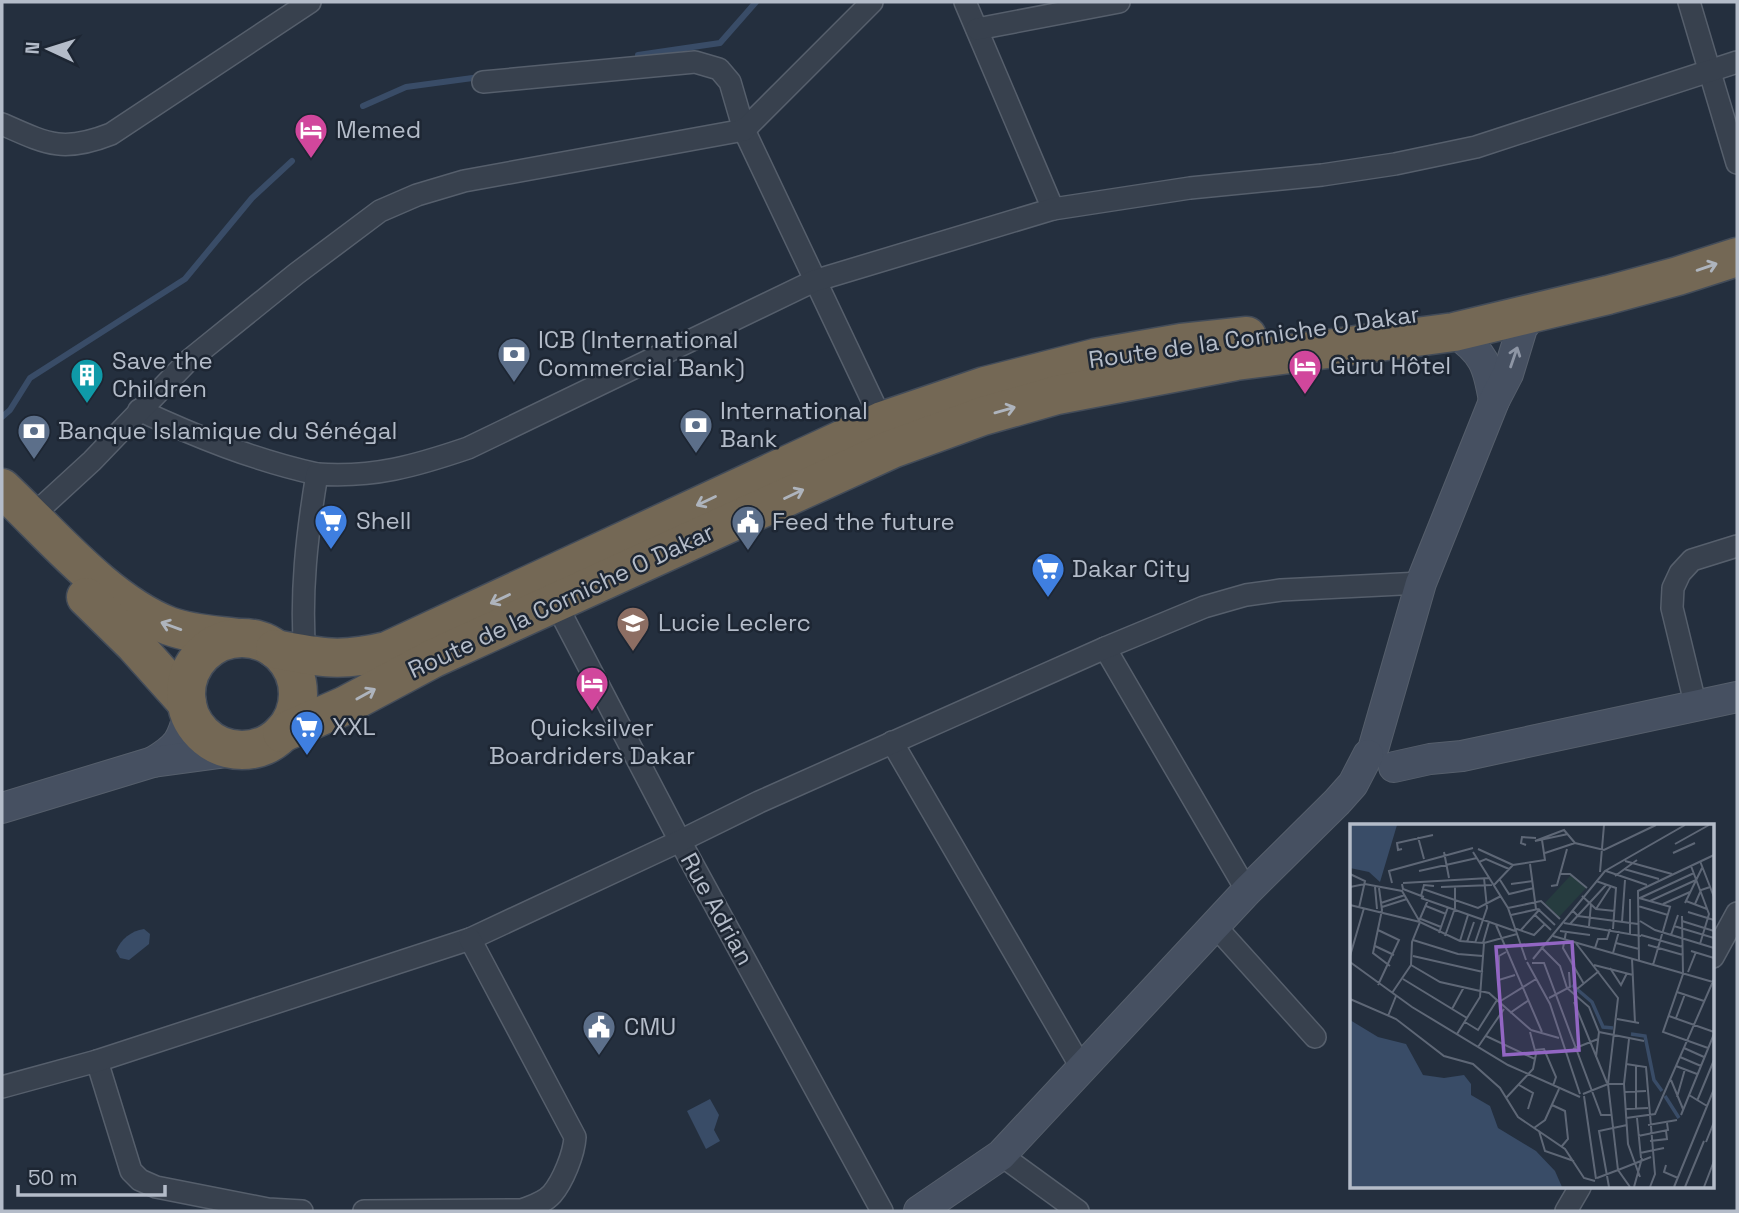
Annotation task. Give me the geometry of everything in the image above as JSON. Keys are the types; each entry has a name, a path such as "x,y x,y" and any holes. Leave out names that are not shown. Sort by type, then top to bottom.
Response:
{"highway":[{"name":"Route de la Corniche O Dakar","path":"290,652 332,659 355,658 387,651 882,421 985,386 1095,358 1181,344 1391,318 1483,302 1645,262 1737,230"},
{"name":"Route de la Corniche O Dakar","path":"282,733 344,705 434,658 891,449 983,416 1057,395 1236,362 1454,332 1678,276 1737,257"},
{"path":"2,488 17,518 188,707 201,732 209,740 231,749 242,750 264,746 282,733 293,716 298,695 290,665 290,652 258,640 191,633 154,619 134,608 17,518"},
{"path":"188,707 188,680 198,659 216,645 238,638"}],"street":[{"path":"2,124 38,140 64,146 87,143 111,134 310,2"},
{"path":"17,518 92,461 187,362 262,300 380,211 417,195 464,181 744,130 872,2"},
{"path":"965,2 1053,209"},
{"path":"977,29 1119,2"},
{"path":"1689,2 1737,163"},
{"path":"483,82 695,62 719,69 730,82 744,130 882,421"},
{"path":"139,410 206,441 281,466 317,474 365,475 412,467 468,449 814,281 1053,209 1126,196 1322,175 1422,159 1476,147 1737,62"},
{"path":"919,1211 1001,1155 1247,891 1314,827 1378,759 1383,711 1421,583 1494,401 1508,374 1522,328 1533,313"},
{"path":"1454,332 1475,347 1489,372 1494,401"},
{"path":"290,652 302,616 307,542 317,474"},
{"path":"1696,707 1672,608 1673,588 1680,573 1692,560 1737,546"},
{"path":"2,1087 97,1060 470,939 759,802 1105,648 1204,607 1246,595 1281,590 1421,583"},
{"name":"Rue Adrian","path":"556,604 680,841 882,1211"},
{"path":"1105,648 1247,891"},
{"path":"1378,759 1462,756 1737,697"},
{"path":"153,762 178,744 184,732 188,707"},
{"path":"892,742 1082,1067"},
{"path":"2,808 153,762 242,750"},
{"path":"1714,955 1737,912"},
{"path":"1216,927 1315,1037"},
{"path":"364,1211 522,1210 537,1205 551,1195 574,1152 575,1137 470,939"},
{"path":"97,1060 131,1171 140,1180 156,1187 268,1209 302,1211"},
{"path":"1001,1155 1078,1211"},
{"path":"1566,1211 1579,1188"}],"water":[{"path":"144,929 150,934 149,944 129,960 120,958 116,951 121,943 127,936"},
{"path":"710,1099 719,1115 714,1130 720,1141 706,1149 687,1111"}],"waterway":[{"path":"638,55 720,43 756,2"},
{"path":"363,106 406,87 480,77"},
{"path":"2,417 10,410 30,378 185,279 252,198 292,161"}],"place":[{"name":"Memed","path":"311,160"},
{"name":"ICB (International Commercial Bank)","path":"514,384"},
{"name":"Gùru Hôtel","path":"1305,396"},
{"name":"Save the Children","path":"87,405"},
{"name":"International Bank","path":"696,455"},
{"name":"Banque Islamique du Sénégal","path":"34,461"},
{"name":"Shell","path":"331,551"},
{"name":"Feed the future","path":"748,552"},
{"name":"Dakar City","path":"1048,599"},
{"name":"Lucie Leclerc","path":"633,653"},
{"name":"Quicksilver Boardriders Dakar","path":"592,713"},
{"name":"XXL","path":"307,757"},
{"name":"CMU","path":"599,1057"}]}
